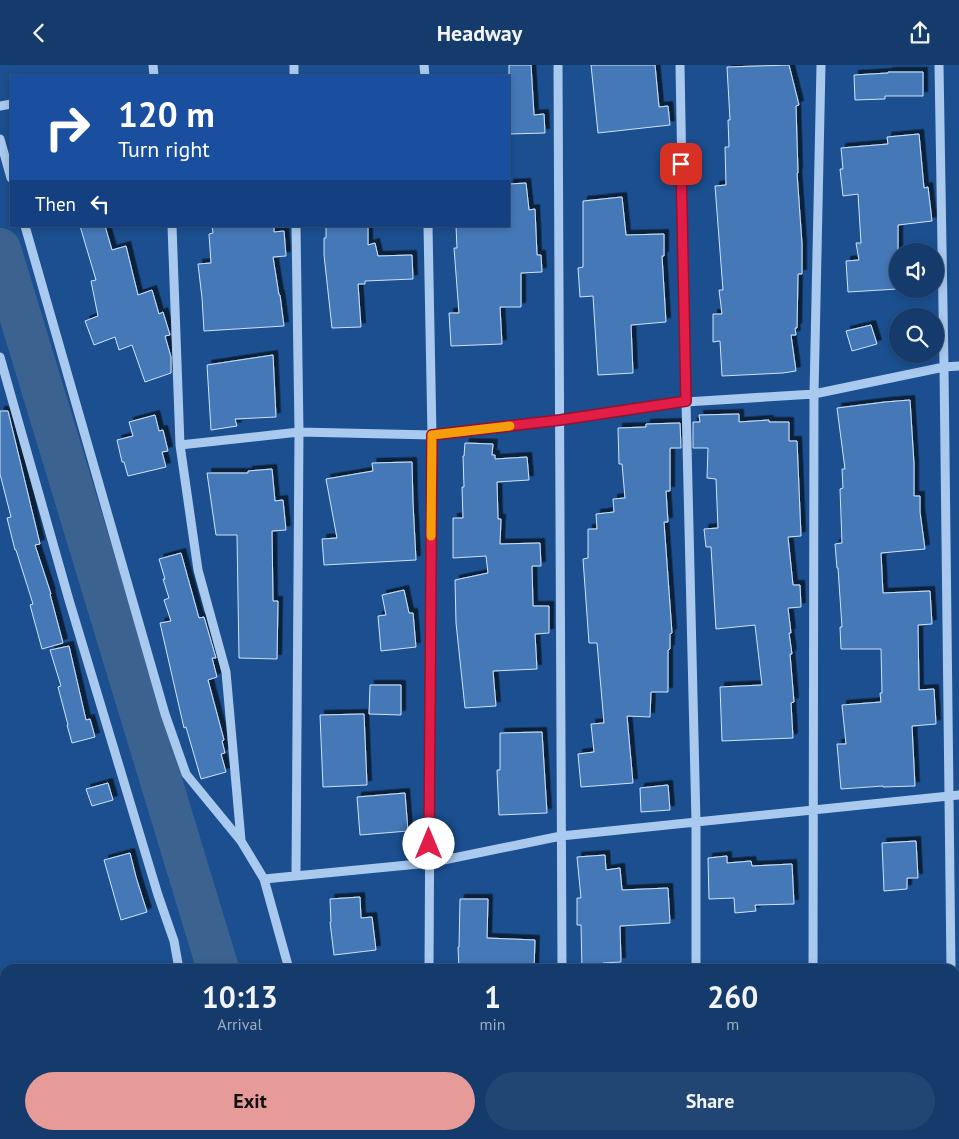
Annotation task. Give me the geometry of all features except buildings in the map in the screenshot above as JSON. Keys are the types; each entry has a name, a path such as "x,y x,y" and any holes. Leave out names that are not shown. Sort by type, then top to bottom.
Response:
{"street":[{"path":"558,65 562,964"},
{"path":"680,65 696,822 696,964"},
{"path":"812,964 814,394 821,65"},
{"path":"938,65 954,795 952,964"},
{"path":"0,139 10,174"},
{"path":"25,227 165,714 186,774 241,841 264,879 288,964"},
{"path":"172,227 180,445 198,570 226,672 241,841"},
{"path":"296,227 299,432 296,875"},
{"path":"428,227 432,435 428,964"},
{"path":"0,357 69,600 158,895 174,941 178,964"},
{"path":"180,445 299,432 432,435 560,420 686,401 814,394 944,367 959,366"},
{"path":"264,879 429,863 561,836 954,795"}],"waterway":[{"path":"0,249 216,964"}],"slow traffic":[{"path":"431,536 432,435 510,426"}],"route":[{"path":"429,844 432,435 560,420 686,401 681,164"}]}
